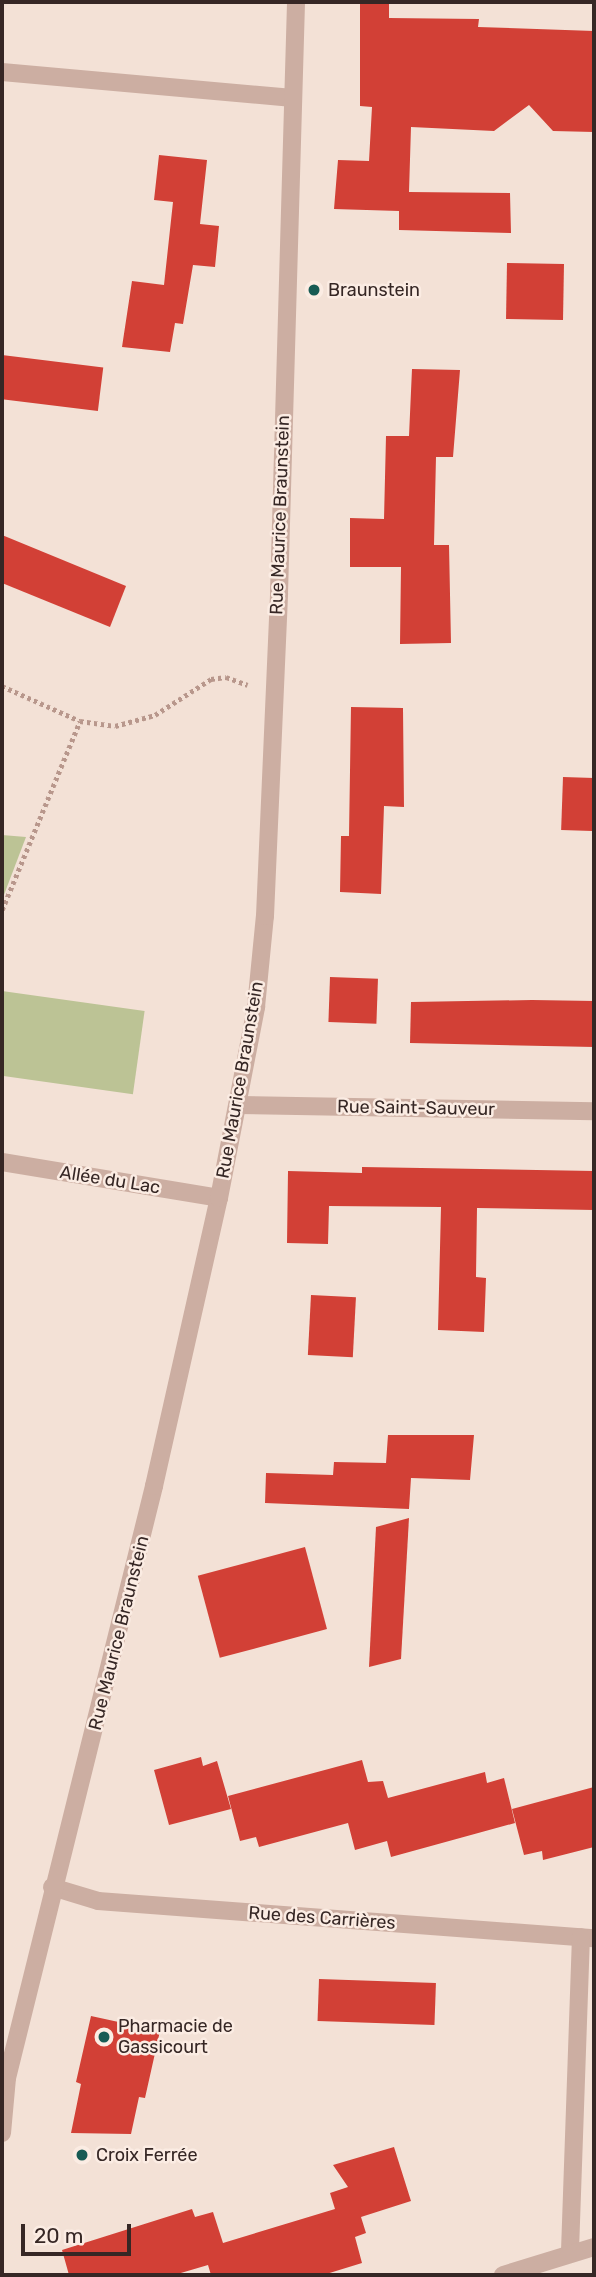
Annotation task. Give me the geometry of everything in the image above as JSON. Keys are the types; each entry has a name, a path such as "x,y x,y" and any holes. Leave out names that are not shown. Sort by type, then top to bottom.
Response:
{"street":[{"name":"Rue Maurice Braunstein","path":"2,2133 4,2078 52,1887 93,1740 219,1198 256,1007 265,916 274,697 296,2"},
{"path":"2,72 293,98"},
{"name":"Rue Saint-Sauveur","path":"238,1105 594,1111"},
{"name":"Allée du Lac","path":"2,1162 219,1198"},
{"name":"Rue des Carrières","path":"52,1887 98,1901 587,1938"},
{"path":"570,2251 587,1938"},
{"path":"503,2275 570,2251 594,2247"}],"path":[{"path":"2,686 80,721 115,726 136,722 211,678 226,677 274,697"},
{"path":"2,910 80,721"}],"green space":[{"path":"2,835 26,837 2,900"},
{"path":"2,991 145,1011 133,1094 2,1076"}],"building":[{"path":"360,2 389,2 389,18 479,19 478,27 594,31 594,132 553,131 529,105 494,131 411,127 409,192 510,193 511,233 399,230 399,211 334,209 338,160 369,161 372,107 360,106"},
{"path":"159,155 207,160 200,224 219,226 215,267 193,265 183,324 175,323 170,352 122,347 132,281 164,285 173,202 154,200"},
{"path":"507,263 564,264 563,320 506,319"},
{"path":"2,355 103,367 98,411 2,399"},
{"path":"412,369 460,370 453,457 436,457 434,545 449,545 451,643 400,644 401,567 350,567 350,518 384,519 386,436 409,436"},
{"path":"2,535 126,586 110,627 2,583"},
{"path":"351,707 403,708 404,807 384,806 381,894 340,892 341,836 349,836"},
{"path":"563,777 594,778 592,831 561,830"},
{"path":"330,977 378,979 376,1024 328,1022"},
{"path":"594,1001 594,1047 410,1043 411,1002"},
{"path":"362,1167 594,1171 594,1210 477,1208 476,1277 486,1278 484,1332 438,1330 441,1207 329,1206 328,1244 287,1243 288,1171 362,1173"},
{"path":"311,1295 356,1297 353,1357 308,1355"},
{"path":"388,1435 474,1435 470,1480 411,1478 409,1509 265,1503 266,1473 333,1475 334,1462 386,1463"},
{"path":"409,1518 401,1659 369,1667 376,1527"},
{"path":"305,1547 327,1629 220,1658 198,1576"},
{"path":"201,1757 203,1766 217,1761 231,1809 169,1825 154,1770"},
{"path":"362,1760 368,1782 383,1781 388,1798 485,1772 487,1783 504,1778 515,1823 391,1857 387,1841 355,1850 348,1823 259,1847 256,1837 240,1841 228,1796"},
{"path":"594,1787 594,1847 543,1860 542,1851 524,1855 512,1809"},
{"path":"319,1979 436,1983 434,2025 318,2021"},
{"path":"91,2016 160,2031 145,2098 139,2097 131,2134 71,2133 81,2084 76,2082"},
{"path":"394,2147 411,2201 361,2217 366,2233 355,2237 362,2263 323,2275 211,2275 208,2265 174,2275 69,2275 62,2250 192,2209 195,2217 213,2212 223,2243 335,2209 330,2193 348,2187 333,2165"}],"place":[{"name":"Braunstein","path":"314,290"},
{"name":"Pharmacie de Gassicourt","path":"104,2037"},
{"name":"Croix Ferrée","path":"82,2155"}]}
